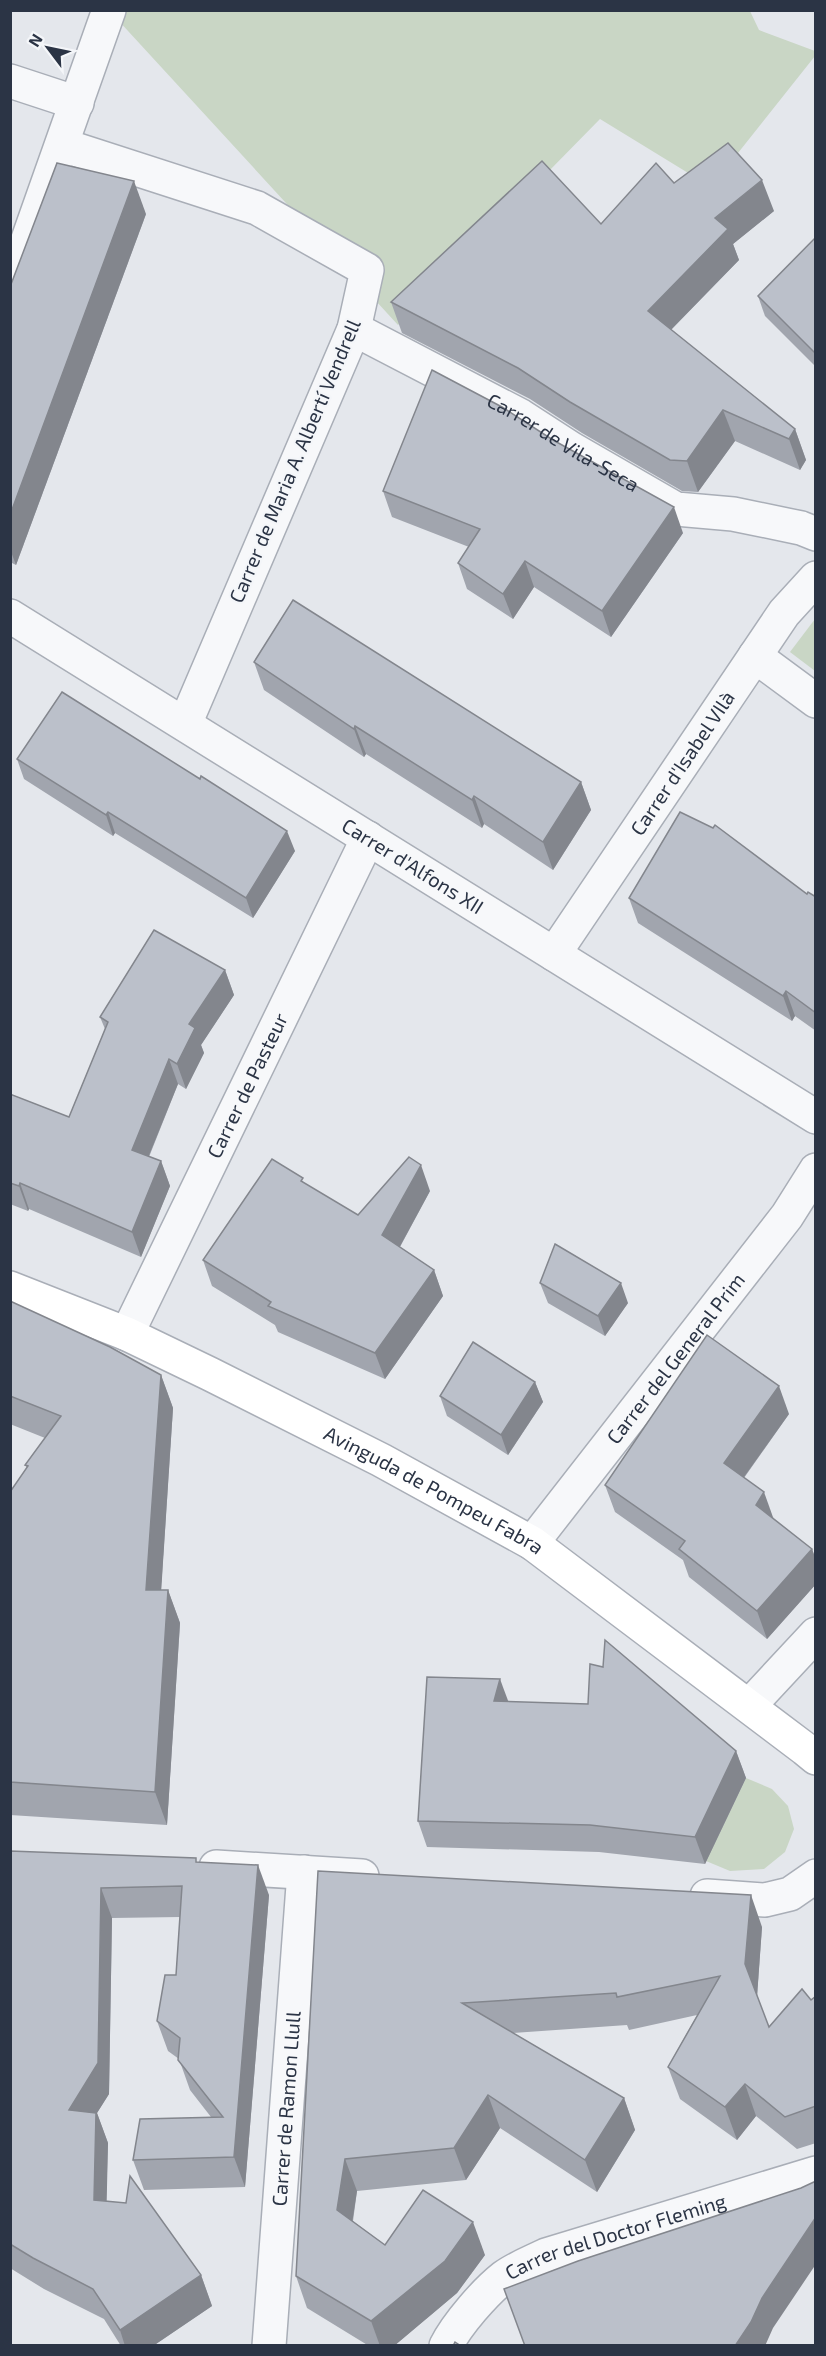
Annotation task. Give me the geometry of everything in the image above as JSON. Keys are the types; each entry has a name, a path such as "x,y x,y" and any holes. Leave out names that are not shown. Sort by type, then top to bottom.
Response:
{"street":[{"path":"10,290 110,10"},
{"path":"10,81 77,103"},
{"name":"Carrer de Maria A. Albertí Vendrell","path":"62,145 257,208 367,270 354,329 185,724"},
{"name":"Carrer de Vila-Seca","path":"354,329 521,416 572,449 676,509 733,514 801,528 816,534"},
{"name":"Carrer d'Isabel VIlà","path":"554,954 784,613 816,578"},
{"name":"Carrer d'Alfons XII","path":"10,616 816,1117"},
{"path":"755,656 816,701"},
{"name":"Carrer de Pasteur","path":"127,1334 368,838"},
{"name":"Carrer del General Prim","path":"532,1543 787,1216 816,1170"},
{"name":"Avinguda de Pompeu Fabra","path":"10,1288 127,1334 381,1460 532,1543 816,1758"},
{"path":"749,1706 816,1634"},
{"path":"186,1865 386,1877"},
{"name":"Carrer de Ramon Llull","path":"269,2346 304,1872"},
{"path":"682,1895 765,1900 790,1893 816,1876"},
{"name":"Carrer del Doctor Fleming","path":"455,2342 479,2302 504,2277 546,2254 816,2173"}],"green space":[{"path":"121,10 750,11 759,30 815,51 815,56 711,187 600,119 398,325 117,19"},
{"path":"815,619 815,671 790,652"},
{"path":"746,1778 772,1789 788,1806 794,1829 785,1852 764,1869 730,1871 706,1861"}],"building":[{"path":"728,143 762,180 715,218 728,229 648,311 795,429 789,439 723,410 687,461 670,460 570,402 518,368 391,302 542,161 601,224 656,163 674,183"},
{"path":"57,163 134,181 10,515 10,287"},
{"path":"816,237 816,354 758,296"},
{"path":"432,370 502,407 553,440 674,507 602,611 525,561 503,594 458,563 480,529 383,491"},
{"path":"293,600 581,782 543,842 474,796 472,800 355,726 354,729 254,662"},
{"path":"62,692 287,831 246,898 108,812 106,815 17,759"},
{"path":"680,812 713,828 715,825 807,894 808,892 816,897 816,1013 786,991 783,996 629,898"},
{"path":"154,930 225,970 189,1024 195,1028 177,1064 169,1059 132,1150 161,1161 132,1232 20,1183 19,1186 10,1183 10,1094 69,1117 108,1022 100,1017"},
{"path":"409,1157 421,1165 382,1235 434,1270 375,1353 268,1306 271,1302 203,1260 272,1159 303,1178 301,1181 358,1215"},
{"path":"555,1244 621,1283 598,1316 540,1283"},
{"path":"10,1301 110,1347 161,1375 146,1590 168,1590 155,1792 10,1782 10,1492 28,1466 25,1465 61,1416 10,1396"},
{"path":"707,1335 779,1386 724,1463 764,1492 756,1505 812,1549 757,1611 679,1549 685,1541 605,1485"},
{"path":"473,1342 535,1382 501,1435 440,1396"},
{"path":"605,1640 736,1751 695,1837 590,1825 418,1821 427,1677 500,1679 494,1701 588,1704 590,1664 603,1667"},
{"path":"10,1851 196,1858 196,1862 258,1865 234,2157 133,2160 140,2119 223,2117 178,2060 180,2038 157,2021 165,1975 176,1975 182,1886 101,1888 98,2063 69,2110 96,2113 94,2200 126,2203 130,2176 201,2275 120,2330 93,2289 10,2244"},
{"path":"318,1871 751,1895 745,1964 769,2027 802,1989 811,2000 816,1996 816,2106 785,2117 745,2084 725,2107 668,2067 720,1976 617,1997 616,1993 462,2003 624,2098 585,2160 488,2095 454,2148 345,2159 337,2210 385,2245 423,2190 473,2222 445,2261 371,2321 296,2276"},
{"path":"816,2181 816,2217 762,2298 751,2322 735,2346 525,2346 504,2289 578,2261 801,2188"}]}
